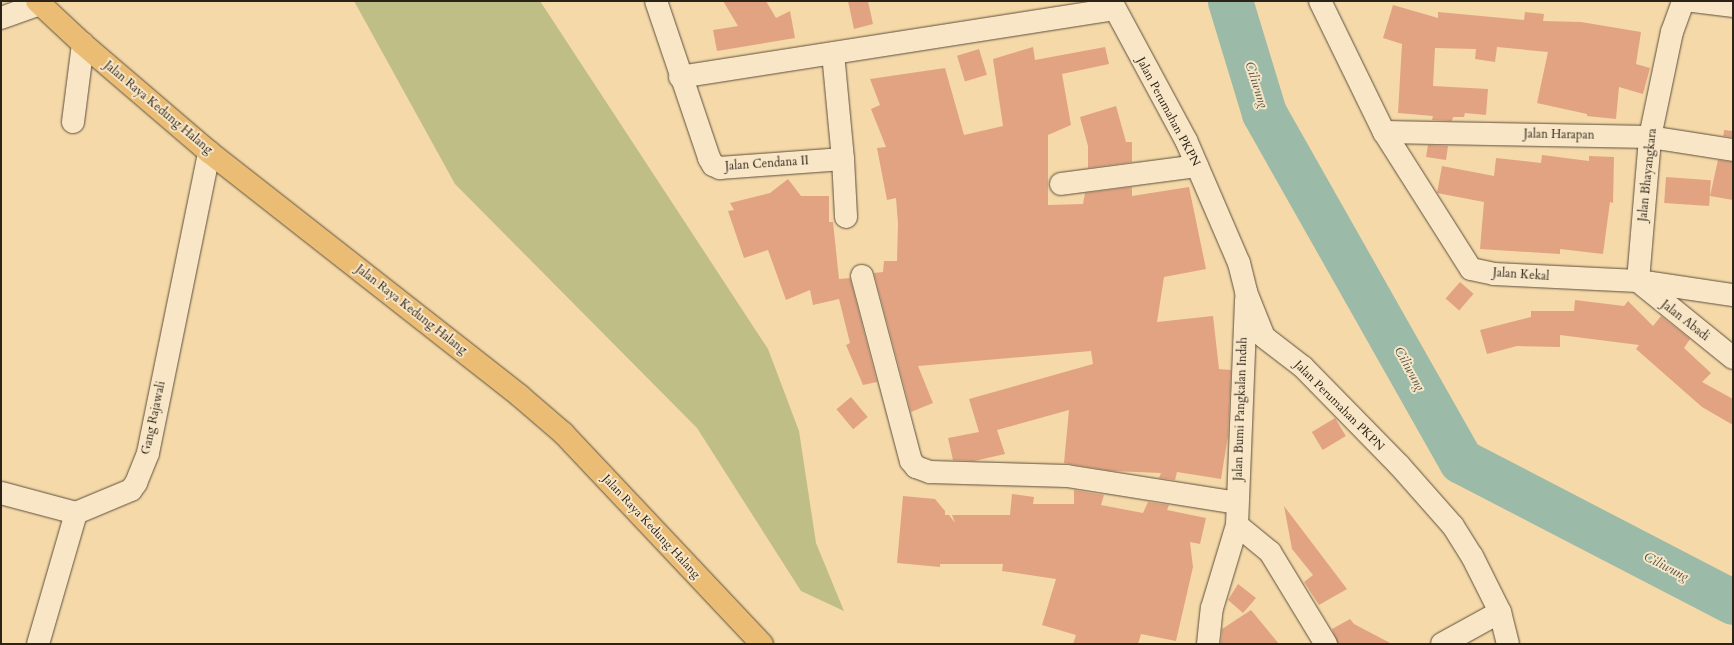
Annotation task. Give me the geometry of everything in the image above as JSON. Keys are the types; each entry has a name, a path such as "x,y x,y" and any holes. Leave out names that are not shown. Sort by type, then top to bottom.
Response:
{"main road":[{"name":"Jalan Raya Kedung Halang","path":"38,2 83,44 209,152 520,396 563,433 762,644"}],"street":[{"name":"Jalan Cendana II","path":"656,1 680,77 713,165 720,168 843,159"},
{"name":"Jalan Kekal","path":"1320,1 1384,132 1471,269 1494,274 1638,281 1733,295"},
{"name":"Jalan Bhayangkara","path":"1638,281 1650,137 1672,32 1682,1"},
{"path":"1692,1 1733,6"},
{"path":"1,18 38,2"},
{"path":"680,77 833,53 1112,5"},
{"name":"Jalan Perumahan PKPN","path":"1112,5 1186,140 1239,263 1246,292 1264,337 1303,366 1399,465 1453,526 1472,556 1500,612 1508,644"},
{"path":"73,122 83,44"},
{"path":"833,53 843,159 846,217"},
{"name":"Jalan Harapan","path":"1384,132 1650,137 1733,150"},
{"name":"Gang Rajawali","path":"76,513 131,490 136,483 148,453 209,152"},
{"path":"1061,184 1197,166"},
{"path":"862,276 911,461 916,467 930,472 1067,476 1237,503"},
{"name":"Jalan Abadi","path":"1638,281 1733,358"},
{"name":"Jalan Bumi Pangkalan Indah","path":"1208,644 1212,608 1237,525 1246,292"},
{"path":"1,493 76,513 38,644"},
{"path":"1237,525 1270,552 1326,644"},
{"path":"1442,644 1500,612"}],"shaded area":[{"path":"354,1 540,1 768,349 799,431 816,543 844,611 801,591 697,428 455,184"}],"building":[{"path":"723,1 766,1 776,18 790,11 795,38 717,51 713,30 738,26"},
{"path":"848,1 868,1 873,24 854,29"},
{"path":"1393,5 1438,18 1438,12 1524,20 1525,12 1544,14 1543,21 1581,22 1641,32 1636,64 1650,68 1643,94 1619,87 1616,119 1587,116 1587,114 1537,103 1548,52 1497,47 1495,62 1475,59 1476,49 1435,48 1433,86 1488,89 1486,115 1465,113 1464,117 1453,117 1452,121 1432,120 1433,116 1398,113 1402,44 1383,38"},
{"path":"1033,47 1035,60 1105,47 1109,64 1062,74 1071,125 1048,135 1048,205 1083,204 1085,193 1132,187 1132,196 1189,187 1206,269 1164,277 1157,322 1213,316 1219,369 1231,370 1228,436 1221,479 1177,472 1175,480 1159,478 1161,473 1112,471 1064,463 1069,410 997,430 1005,454 974,461 953,460 948,438 979,432 969,399 1093,364 1091,351 918,366 933,403 911,412 874,273 883,272 884,261 897,261 898,224 896,198 887,200 877,148 886,147 871,109 880,105 870,79 945,68 964,135 1003,126 993,59"},
{"path":"979,49 987,75 965,82 957,56"},
{"path":"1116,106 1126,142 1132,142 1132,162 1088,168 1088,146 1080,117"},
{"path":"1724,130 1733,131 1732,137 1723,136"},
{"path":"1428,145 1448,146 1446,160 1426,157"},
{"path":"1542,155 1589,161 1589,156 1614,157 1613,203 1610,202 1603,254 1560,249 1560,254 1480,249 1484,202 1437,193 1442,166 1494,176 1496,158 1541,163"},
{"path":"1718,160 1733,162 1733,200 1710,196"},
{"path":"1666,177 1711,180 1709,206 1664,203"},
{"path":"788,179 801,196 829,196 829,222 833,222 839,279 850,278 877,382 863,385 846,345 850,343 839,299 813,305 810,290 786,300 768,250 744,258 728,211 734,210 730,203 770,193"},
{"path":"1460,282 1474,294 1459,310 1446,299"},
{"path":"1575,300 1624,306 1628,301 1653,326 1661,316 1690,339 1684,348 1711,373 1702,382 1733,399 1733,425 1702,407 1636,349 1639,345 1560,335 1560,347 1517,346 1487,354 1480,330 1531,317 1531,311 1574,311"},
{"path":"851,397 868,417 853,429 836,409"},
{"path":"1335,418 1346,436 1323,450 1312,432"},
{"path":"1074,490 1104,495 1101,505 1143,513 1148,502 1169,505 1167,510 1206,518 1200,544 1190,542 1193,567 1176,641 1141,634 1138,644 1073,644 1076,635 1042,625 1056,579 1002,571 1003,564 940,564 940,567 897,563 903,496 935,499 945,511 945,515 949,515 955,523 952,515 1010,515 1012,494 1034,497 1033,504 1074,504"},
{"path":"1284,506 1347,589 1319,605 1304,582 1313,575 1292,549"},
{"path":"1238,584 1256,598 1243,613 1228,600"},
{"path":"1251,610 1279,644 1221,644 1222,629"},
{"path":"1350,619 1354,624 1392,644 1338,644 1332,629"}],"waterway":[{"name":"Ciliwung","path":"1230,1 1264,113 1461,461 1733,602"}]}
